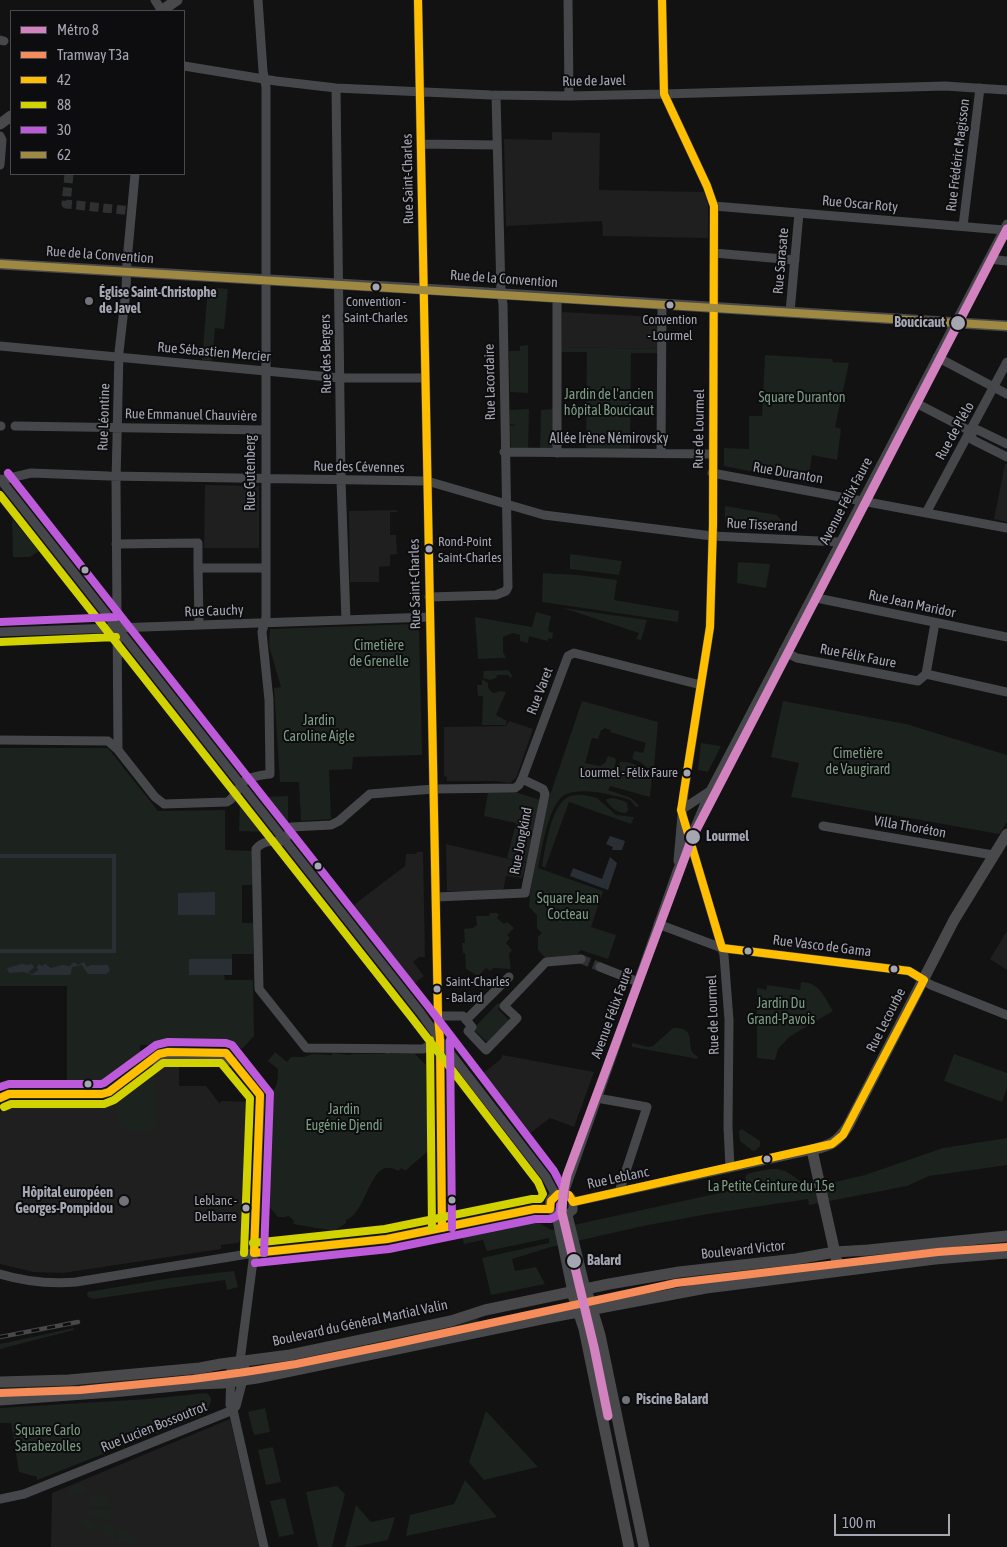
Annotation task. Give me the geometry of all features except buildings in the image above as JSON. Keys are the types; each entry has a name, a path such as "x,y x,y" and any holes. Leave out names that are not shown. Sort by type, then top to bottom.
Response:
{"main road":[{"path":"163,10 177,0"},
{"name":"Rue de la Convention","path":"0,264 501,293 1007,326"},
{"name":"Rue Lecourbe","path":"812,1150 837,1141 848,1126 954,920 1007,834"},
{"path":"812,1150 839,1271"},
{"name":"Boulevard Victor","path":"485,1310 679,1272 796,1259 834,1252 1007,1236"},
{"path":"0,1400 196,1384 236,1384 469,1334 718,1286 935,1259 1007,1253"},
{"path":"586,1289 600,1335 644,1547"},
{"path":"572,1292 584,1329 629,1547"},
{"name":"Boulevard du Général Martial Valin","path":"0,1382 128,1376 200,1368 300,1353 452,1321 485,1310"}],"street":[{"name":"Rue Gutenberg","path":"240,785 247,779 270,774 268,700 262,632 266,617 266,87 258,0"},
{"name":"Rue Saint-Charles","path":"418,0 429,596 440,1040 442,1228"},
{"path":"568,0 569,96"},
{"name":"Rue de Lourmel","path":"662,0 664,94 713,199 714,206 710,627 681,810 722,948 729,1020 728,1127 730,1168"},
{"name":"Rue de Javel","path":"185,66 336,88 496,95 569,96 945,86 1007,90"},
{"name":"Rue des Bergers","path":"336,88 341,480 346,620"},
{"name":"Rue Frédéric Magisson","path":"963,226 980,88"},
{"name":"Rue Lacordaire","path":"429,596 496,595 506,591 508,587 504,452 503,304 501,293 496,145 496,95"},
{"path":"0,136 2,140 0,165"},
{"path":"421,144 496,145"},
{"name":"Rue Léontine","path":"118,750 116,627 117,426 119,358 135,175"},
{"name":"Rue Oscar Roty","path":"714,206 963,226 1006,227"},
{"name":"Rue Sarasate","path":"790,312 799,213"},
{"name":"Avenue Félix Faure","path":"560,1194 597,1098 678,868 710,791 1006,227"},
{"path":"714,253 795,260"},
{"path":"989,259 1007,261"},
{"path":"557,297 557,453"},
{"path":"661,453 662,304"},
{"name":"Rue Sébastien Mercier","path":"0,346 340,378 425,378"},
{"path":"937,358 1007,394"},
{"name":"Rue de Plélo","path":"926,513 1007,362"},
{"path":"914,402 970,431 978,430 1007,444"},
{"name":"Rue Emmanuel Chauvière","path":"15,426 117,426 265,430"},
{"path":"970,431 973,440 1007,457"},
{"name":"Allée Irène Némirovsky","path":"504,452 712,454"},
{"name":"Rue des Cévennes","path":"0,479 31,473 427,481 544,515 712,536"},
{"name":"Rue Duranton","path":"712,473 1007,528"},
{"path":"0,479 418,1010 546,1177 560,1194 572,1198 573,1202 573,1210 563,1217 553,1212 534,1209 386,1239 254,1253 76,1282 48,1284 20,1280 0,1274"},
{"name":"Rue Tisserand","path":"712,536 840,542"},
{"path":"116,544 198,543 200,625"},
{"path":"198,568 265,568"},
{"name":"Rue Jean Maridor","path":"812,597 1007,637"},
{"name":"Rue Cauchy","path":"0,632 116,627 131,629 430,617"},
{"path":"935,623 926,674 1007,692"},
{"name":"Rue Félix Faure","path":"783,651 797,658 918,681 926,674"},
{"name":"Rue Varet","path":"522,780 570,654 574,653 701,685"},
{"path":"0,740 108,741 118,750 155,798 164,804 227,802 231,800 240,785"},
{"path":"285,841 291,827 332,825 370,794 434,789 514,788 522,780"},
{"name":"Rue Jongkind","path":"436,896 525,893 545,794 543,789 522,780"},
{"name":"Avenue Félix Faure","path":"678,868 681,810 710,791"},
{"path":"681,810 689,812 696,823"},
{"name":"Villa Thoréton","path":"823,826 993,855"},
{"path":"285,841 268,841 256,849 259,986 261,993 307,1049 423,1049 440,1040"},
{"path":"678,868 698,864"},
{"name":"Rue Vasco de Gama","path":"658,924 722,948 909,971 931,985 1007,1015"},
{"path":"508,976 469,1023 468,1031 486,1050 517,1018 504,1006 546,962 581,959"},
{"path":"600,967 638,982"},
{"path":"438,1016 463,1016 469,1023"},
{"path":"0,1098 9,1094 102,1094 109,1092 159,1054 168,1052 226,1053 260,1095 254,1253 240,1361 231,1370 236,1384 236,1406 233,1410 264,1547"},
{"path":"597,1098 647,1107 619,1192"},
{"name":"Rue Leblanc","path":"573,1202 812,1150"},
{"path":"560,1194 550,1202 572,1292"},
{"path":"568,1215 586,1289"},
{"path":"236,1384 245,1368 240,1361"},
{"name":"Rue Lucien Bossoutrot","path":"0,1498 24,1494 233,1410"}],"shaded area":[{"path":"552,132 600,133 599,190 704,192 708,204 708,238 603,236 602,221 506,226 504,139 552,140"},
{"path":"562,312 659,318 658,349 561,347"},
{"path":"1005,464 1007,464 1007,522 994,519"},
{"path":"205,485 259,486 259,548 204,548"},
{"path":"397,510 397,512 390,512 390,535 396,535 397,554 390,555 390,566 379,567 379,582 350,582 349,511"},
{"path":"509,721 533,729 516,778 510,783 495,781 447,781 447,777 444,776 444,727 506,726"},
{"path":"610,836 625,841 622,850 612,850 613,847 606,844"},
{"path":"446,844 526,863 522,878 506,876 503,891 447,891"},
{"path":"417,852 423,852 425,957 419,957 413,962 424,976 417,983 408,979 351,907 405,866 406,854 416,854"},
{"path":"0,854 116,854 116,953 0,953 0,949 112,949 112,858 0,858"},
{"path":"610,857 617,863 608,890 570,876 573,868 602,879"},
{"path":"215,892 215,915 178,915 178,893"},
{"path":"1007,931 1007,970 990,959"},
{"path":"189,959 232,959 232,975 189,975"},
{"path":"74,962 78,965 84,962 87,967 91,965 108,965 110,971 106,974 88,974 82,965 72,967 71,974 68,975 32,975 24,972 9,973 7,968 22,964 32,964 34,967 28,973 33,974 38,970 39,964 42,966 45,964 51,968 62,965 70,966"},
{"path":"502,1055 594,1072 574,1127 550,1118 529,1134 482,1074 501,1059"},
{"name":"Hôpital européen Georges-Pompidou","path":"161,1066 179,1066 179,1086 206,1086 220,1104 221,1101 252,1102 245,1235 238,1243 221,1245 221,1249 63,1273 33,1272 0,1264 0,1112 9,1106 110,1105"},
{"path":"230,1419 259,1547 51,1547 52,1493"}],"green space":[{"path":"208,287 228,289 224,329 215,328 212,361 202,360"},
{"path":"528,345 528,393 510,392 509,351 520,351 520,346"},
{"name":"Jardin de l'ancien hôpital Boucicaut","path":"561,347 658,349 658,353 631,353 630,454 586,453 587,352 561,352"},
{"name":"Square Duranton","path":"765,355 832,359 833,362 849,363 835,427 841,429 837,460 812,455 808,483 724,466 724,448 749,449 749,416 762,416"},
{"path":"529,409 528,450 511,448 510,426 516,425 510,424 510,410"},
{"path":"554,409 554,450 540,450 541,410"},
{"path":"725,506 777,515 781,520 780,532 732,528 725,522"},
{"path":"12,519 39,551 30,557 13,557"},
{"path":"570,554 622,561 619,575 570,569"},
{"path":"738,562 770,564 766,588 737,583"},
{"path":"543,573 617,580 614,600 679,611 678,622 542,602"},
{"path":"563,608 647,620 641,640 636,639 639,633"},
{"path":"536,612 551,616 548,631 553,633 552,639 548,638 548,641 529,636 528,643 520,641 520,635 513,633 503,637 503,652 506,658 478,659 475,617 532,627"},
{"name":"Jardin Caroline Aigle","path":"413,624 419,630 422,755 353,757 352,769 329,770 331,819 301,821 299,782 280,782 274,688 281,687 269,646 270,629"},
{"path":"508,670 512,675 511,679 508,675 497,675 496,678 490,680 483,678 484,671"},
{"path":"482,679 488,683 489,689 492,692 506,692 496,715 507,721 506,725 482,725 483,696 478,696 477,685 482,685"},
{"name":"Square Jean Cocteau","path":"582,701 658,722 654,768 650,770 640,762 632,759 634,751 643,753 646,743 610,732 611,730 604,728 601,730 598,739 592,738 585,763 600,766 605,763 608,756 615,758 614,769 618,769 620,762 638,766 652,778 650,797 610,786 608,790 631,798 639,806 636,807 630,800 598,792 573,792 566,794 560,799 550,817 538,868 603,891 591,927 616,935 608,959 581,950 576,956 548,960 538,950 538,937 542,933 537,928 537,915 529,907 530,893 547,804"},
{"name":"Cimetière de Vaugirard","path":"783,701 906,724 1007,755 1007,822 999,834 791,797 799,763 771,757"},
{"path":"701,743 721,746 708,772 698,770"},
{"path":"0,748 108,748 158,811 225,810 225,850 252,851 252,885 242,885 242,923 253,923 253,954 232,954 232,975 224,975 225,980 253,980 254,1036 242,1049 235,1045 140,1045 140,1056 103,1084 67,1083 67,986 0,986"},
{"path":"488,793 518,793 540,800 527,862 507,858 516,823 484,816"},
{"path":"584,795 597,798 616,815 634,817 631,824 569,802 545,868 542,866 547,839 557,809 568,797"},
{"path":"288,796 288,828 263,797"},
{"path":"613,798 627,803 628,810 626,813 615,810 606,801"},
{"path":"240,800 265,832 239,831"},
{"path":"490,913 497,913 499,915 497,918 504,924 507,922 514,928 507,935 510,938 506,943 512,950 509,954 511,969 493,968 490,971 486,968 478,976 466,969 462,943 465,943 464,929 473,928 477,925 476,916 489,916"},
{"name":"Jardin Du Grand-Pavois","path":"801,982 817,987 833,1011 789,1037 778,1049 775,1060 757,1058 757,988 767,990 767,985 800,990"},
{"path":"498,1003 501,1005 498,1009 510,1021 488,1043 473,1029"},
{"path":"673,1028 681,1028 689,1034 691,1049 698,1059 632,1047 632,1043 649,1047 653,1046"},
{"name":"Jardin Eugénie Djendi","path":"275,1052 287,1062 291,1057 304,1057 313,1054 414,1053 426,1065 429,1126 428,1151 405,1171 402,1168 398,1171 389,1168 381,1170 353,1215 335,1231 293,1224 294,1221 288,1215 286,1217 278,1217 268,1205 274,1096 272,1092 277,1084 278,1069 268,1061"},
{"path":"954,1054 1007,1073 1007,1087 1002,1102 944,1081"},
{"path":"155,1070 156,1126 151,1126 151,1130 122,1131 122,1126 118,1126 118,1099"},
{"path":"742,1129 760,1141 760,1146 756,1150 753,1151 740,1141 739,1131"},
{"name":"La Petite Ceinture du 15e","path":"1007,1138 1007,1165 929,1176 907,1186 809,1205 808,1199 708,1214 643,1226 551,1247 512,1259 515,1271 536,1267 545,1284 491,1295 482,1258 549,1243 549,1238 487,1251 483,1240 464,1244 461,1230 528,1216 551,1230 742,1188 747,1174 774,1169 792,1175 809,1188 865,1175 943,1148"},
{"path":"1007,1240 1007,1251 860,1265 859,1255"},
{"path":"809,1261 810,1271 668,1292 666,1279"},
{"path":"234,1271 238,1287 227,1290 225,1280 93,1299 88,1297 87,1292 172,1278"},
{"path":"477,1316 480,1328 265,1372 263,1363"},
{"path":"74,1328 74,1330 0,1349 0,1344"},
{"path":"212,1371 213,1379 0,1396 0,1387"},
{"name":"Square Carlo Sarabezolles","path":"207,1393 211,1398 210,1403 202,1415 37,1480 37,1477 19,1472 11,1423 0,1423 0,1408 147,1399"},
{"path":"265,1408 270,1432 254,1435 248,1412"},
{"path":"486,1411 538,1467 484,1480 469,1462"},
{"path":"273,1447 281,1482 266,1485 258,1450"},
{"path":"465,1480 497,1517 406,1536 410,1515 454,1504"},
{"path":"84,1482 86,1494 73,1496 66,1489"},
{"path":"337,1486 345,1494 332,1547 318,1547 306,1492"},
{"path":"103,1493 111,1506 92,1508 89,1496"},
{"path":"285,1498 294,1534 279,1537 270,1501"},
{"path":"356,1505 371,1522 395,1517 388,1540 345,1547"},
{"path":"110,1509 112,1522 90,1516 85,1510"},
{"path":"73,1514 90,1520 102,1533 86,1528"},
{"path":"95,1521 113,1527 116,1541 112,1540"},
{"path":"116,1528 130,1532 140,1547 119,1542"}],"tunnel":[{"path":"69,175 66,204 132,211"},
{"path":"581,959 600,967"}],"tram line":[{"name":"T3a","path":"0,1393 80,1390 245,1372 296,1364 389,1345 676,1283 938,1252 1007,1247"},
{"path":"365,1346 389,1345"},
{"path":"0,1393 29,1388"}],"railway":[{"path":"0,1337 78,1322"}],"metro line":[{"name":"8","path":"608,1416 594,1347 562,1213 567,1175 692,838 1007,229"}],"transit line":[{"name":"42","path":"418,0 440,1040 442,1228"},
{"name":"42","path":"254,1253 387,1239 534,1209 550,1209 551,1201 558,1194 569,1195 573,1202 832,1144 843,1135 924,980 909,971 722,948 681,810 710,627 713,525 714,206 707,186 664,94 662,0"},
{"name":"62","path":"0,264 1007,326"},
{"name":"30","path":"8,473 428,1006 554,1171 565,1192 565,1197 560,1205 560,1212 551,1219 535,1219 389,1249 255,1263"},
{"name":"88","path":"0,495 412,1018 538,1182 543,1194 540,1199 532,1199 385,1229 253,1243"},
{"name":"30","path":"0,622 116,617"},
{"name":"88","path":"0,642 116,637"},
{"name":"88","path":"430,1040 432,1228"},
{"name":"30","path":"450,1040 452,1228"},
{"name":"30","path":"0,1087 9,1084 101,1084 156,1045 168,1042 226,1043 232,1045 270,1093 264,1253"},
{"name":"42","path":"0,1098 9,1094 102,1094 109,1092 159,1054 168,1052 226,1053 260,1095 254,1253"},
{"name":"88","path":"4,1107 11,1104 104,1104 114,1100 163,1063 221,1063 250,1098 244,1253"}],"place":[{"name":"Convention - Saint-Charles","path":"376,287"},
{"name":"Église Saint-Christophe de Javel","path":"89,301"},
{"name":"Convention - Lourmel","path":"670,305"},
{"name":"Boucicaut","path":"958,323"},
{"name":"Rond-Point Saint-Charles","path":"429,549"},
{"name":"Lourmel - Félix Faure","path":"687,773"},
{"name":"Lourmel","path":"693,837"},
{"name":"Saint-Charles - Balard","path":"437,989"},
{"name":"Hôpital européen Georges-Pompidou","path":"124,1201"},
{"name":"Leblanc - Delbarre","path":"246,1208"},
{"name":"Balard","path":"574,1261"},
{"name":"Piscine Balard","path":"626,1400"}],"park label":[{"name":"Cimetière de Grenelle","path":"379,654"}]}
